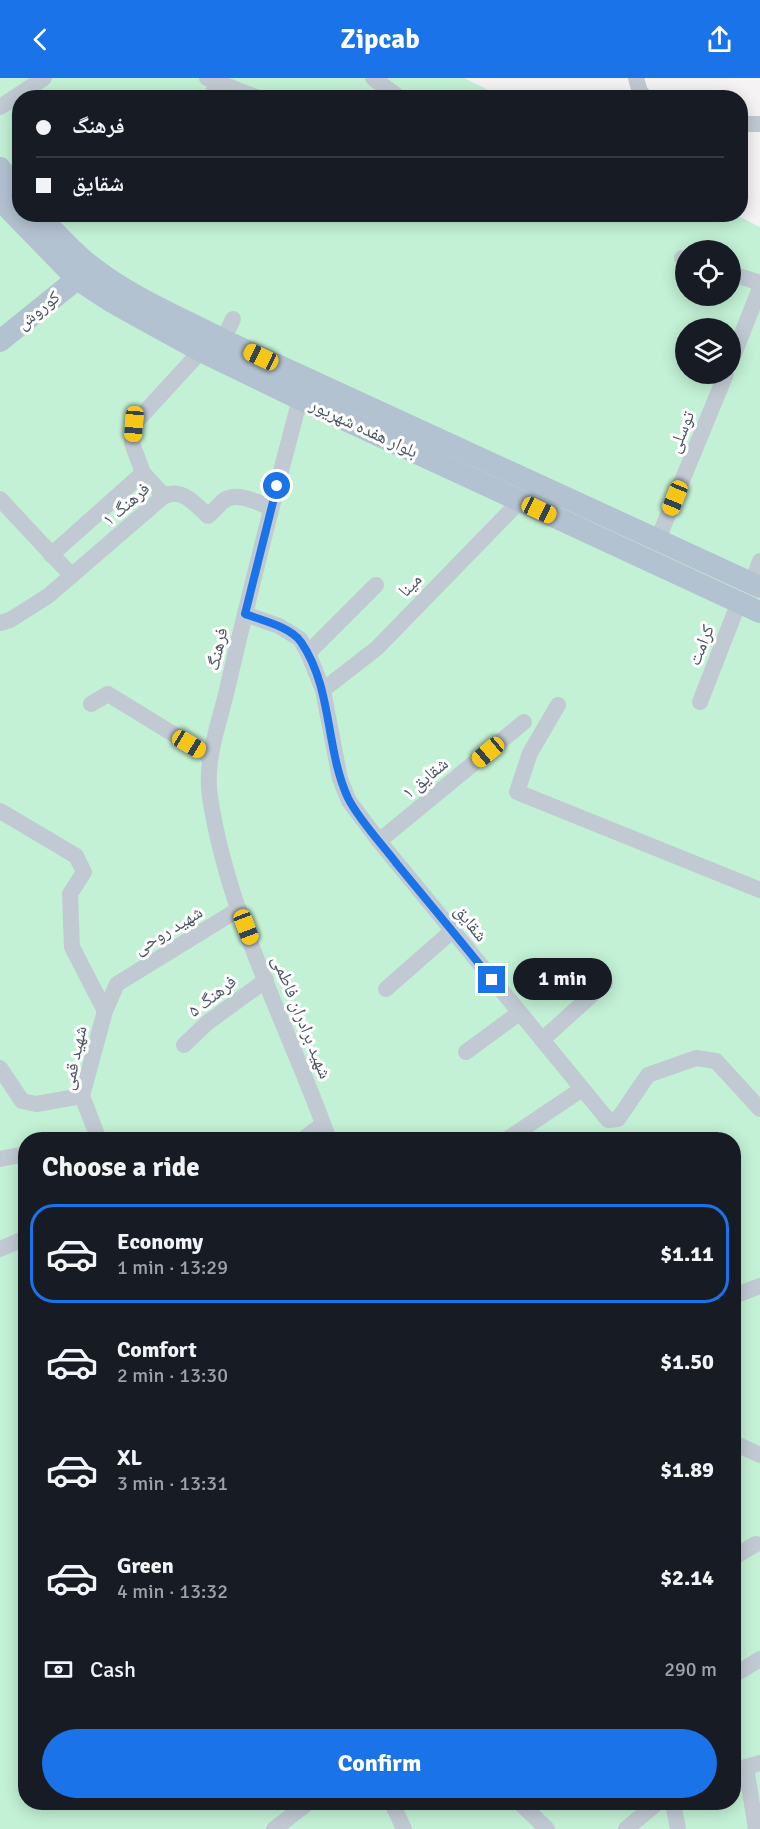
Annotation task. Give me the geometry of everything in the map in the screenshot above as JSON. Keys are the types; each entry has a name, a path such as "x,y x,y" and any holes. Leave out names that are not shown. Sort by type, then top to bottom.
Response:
{"main road":[{"path":"0,168 12,183"},
{"name":"بلوار هفده شهریور","path":"0,196 12,212"},
{"name":"بلوار هفده شهریور","path":"22,222 77,279 112,302 213,350 658,539 756,585"},
{"name":"بلوار هفده شهریور","path":"46,222 91,267 147,301 213,350 300,399 760,612"},
{"name":"کوروش","path":"0,341 77,279"}],"street":[{"path":"26,90 44,78"},
{"path":"373,78 389,90"},
{"path":"212,86 227,90"},
{"path":"741,277 760,283"},
{"path":"741,342 757,310 760,288"},
{"path":"164,495 143,472 132,443 134,424 213,350 233,319"},
{"name":"توسلی","path":"658,539 722,384"},
{"name":"فرهنگ","path":"239,909 225,866 210,795 209,756 300,399"},
{"path":"51,555 143,472"},
{"name":"فرهنگ ۱","path":"0,623 10,620 48,596 164,495 172,492 181,494 208,516 222,502 231,497 249,500 271,508"},
{"path":"0,499 72,576"},
{"name":"مینا","path":"323,690 377,648 520,501"},
{"path":"756,585 760,561"},
{"path":"308,653 376,585"},
{"name":"کرامت","path":"700,702 739,602"},
{"name":"شقایق","path":"245,614 279,626 300,639 323,690 340,779 349,801 452,931 608,1120 618,1119 648,1075 696,1058 716,1061 760,1109"},
{"path":"91,704 108,694 209,756"},
{"path":"558,705 530,753 517,792 760,890"},
{"name":"شقایق ۱","path":"379,841 524,722"},
{"path":"0,811 76,855 84,872 70,894 72,947 105,1011"},
{"name":"شهید برادران فاطمی","path":"239,909 326,1132"},
{"name":"شهید روحی","path":"117,984 239,909"},
{"path":"386,989 452,931"},
{"name":"فرهنگ ۵","path":"184,1045 207,1023 266,980"},
{"path":"542,1040 605,983"},
{"name":"شهید قمی","path":"91,1132 82,1096 105,1011 117,984"},
{"path":"466,1052 519,1013"},
{"path":"0,1068 22,1101 36,1104 82,1096"},
{"path":"518,1132 582,1089"},
{"path":"0,1159 18,1156"},
{"path":"0,1249 18,1241"},
{"path":"741,1293 760,1286"},
{"path":"741,1446 760,1455"},
{"path":"741,1553 756,1544"},
{"path":"741,1671 760,1659"},
{"path":"746,1767 756,1829"},
{"path":"274,1829 299,1810"},
{"path":"394,1810 399,1827"},
{"path":"527,1810 547,1829"},
{"path":"626,1829 649,1810"},
{"path":"674,1810 678,1829"}],"green space":[{"path":"0,78 464,78 489,90 12,90 12,222 748,221 760,227 760,1829 0,1829"}],"route":[{"path":"277,486 245,614 279,626 300,639 323,690 340,779 349,801 492,980"}]}
